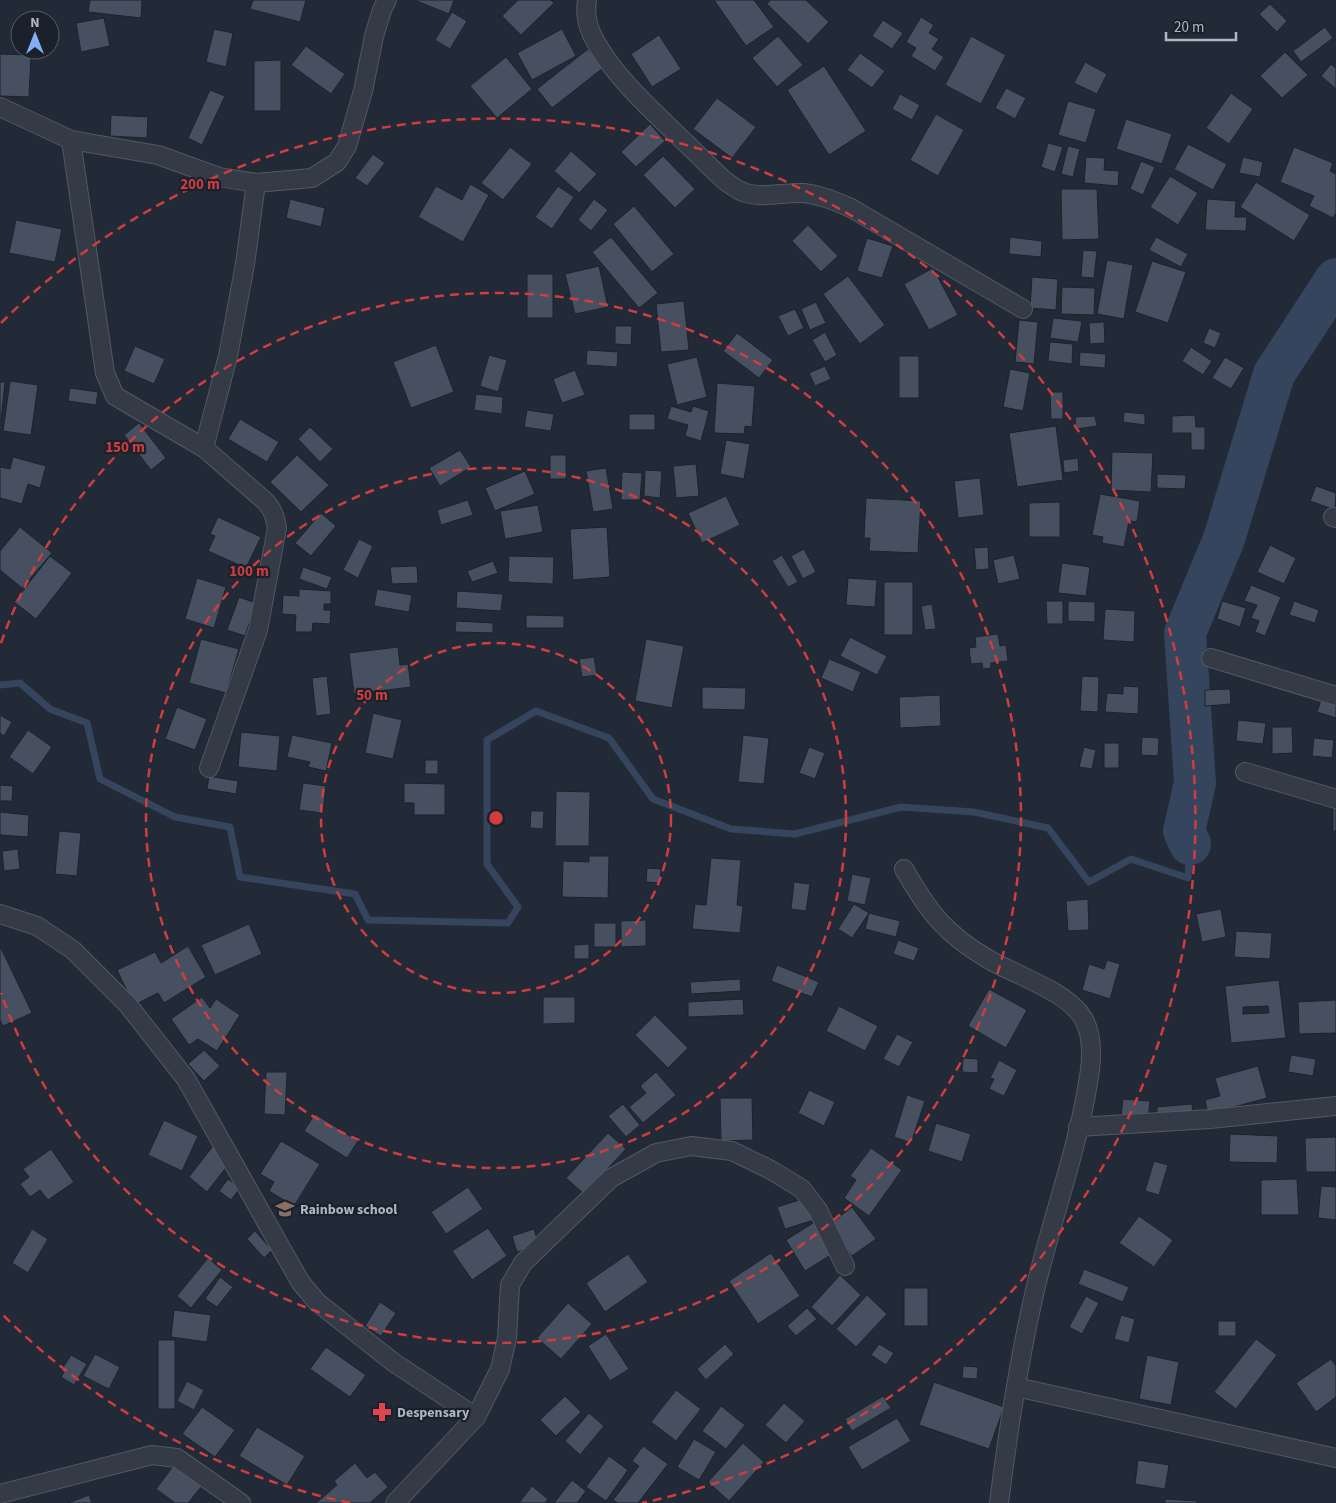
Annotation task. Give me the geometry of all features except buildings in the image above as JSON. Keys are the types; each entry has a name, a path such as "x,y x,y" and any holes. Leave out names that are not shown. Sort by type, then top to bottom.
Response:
{"street":[{"path":"0,107 71,140 158,155 219,177 256,183 312,178 338,162 347,146 363,91 374,36 387,0"},
{"path":"587,0 587,23 594,38 617,71 649,107 727,182 743,192 758,194 804,193 835,201 1023,309"},
{"path":"71,140 100,337 109,385 115,396 204,448 272,508 277,528 258,630 209,768"},
{"path":"204,448 228,356 245,264 256,183"},
{"path":"1211,658 1336,696"},
{"path":"1245,772 1336,799"},
{"path":"904,869 927,908 951,934 987,958 1070,1002 1084,1018 1090,1036 1090,1069 1078,1127 1036,1287 1016,1387 999,1503"},
{"path":"0,914 37,926 73,950 128,1005 186,1080 301,1283 317,1302 393,1362 476,1417"},
{"path":"1078,1127 1210,1118 1336,1106"},
{"path":"395,1503 476,1417 500,1369 507,1338 510,1285 523,1262 611,1178 656,1153 691,1146 732,1151 771,1170 802,1189 818,1210 845,1266"},
{"path":"1016,1387 1336,1458"},
{"path":"0,1494 152,1455 177,1458 241,1503"}],"waterway":[{"path":"1190,844 1184,831 1195,783 1185,633 1224,539 1274,374 1336,279"},
{"path":"0,685 20,683 50,709 87,723 100,779 175,817 230,827 240,877 355,894 368,920 508,923 518,907 487,864 487,740 536,711 609,738 653,799 731,829 795,834 901,807 974,812 1048,828 1089,882 1131,859 1188,878 1190,844"}],"place":[{"name":"Rainbow school","path":"285,1209"},
{"name":"Despensary","path":"382,1412"}]}
